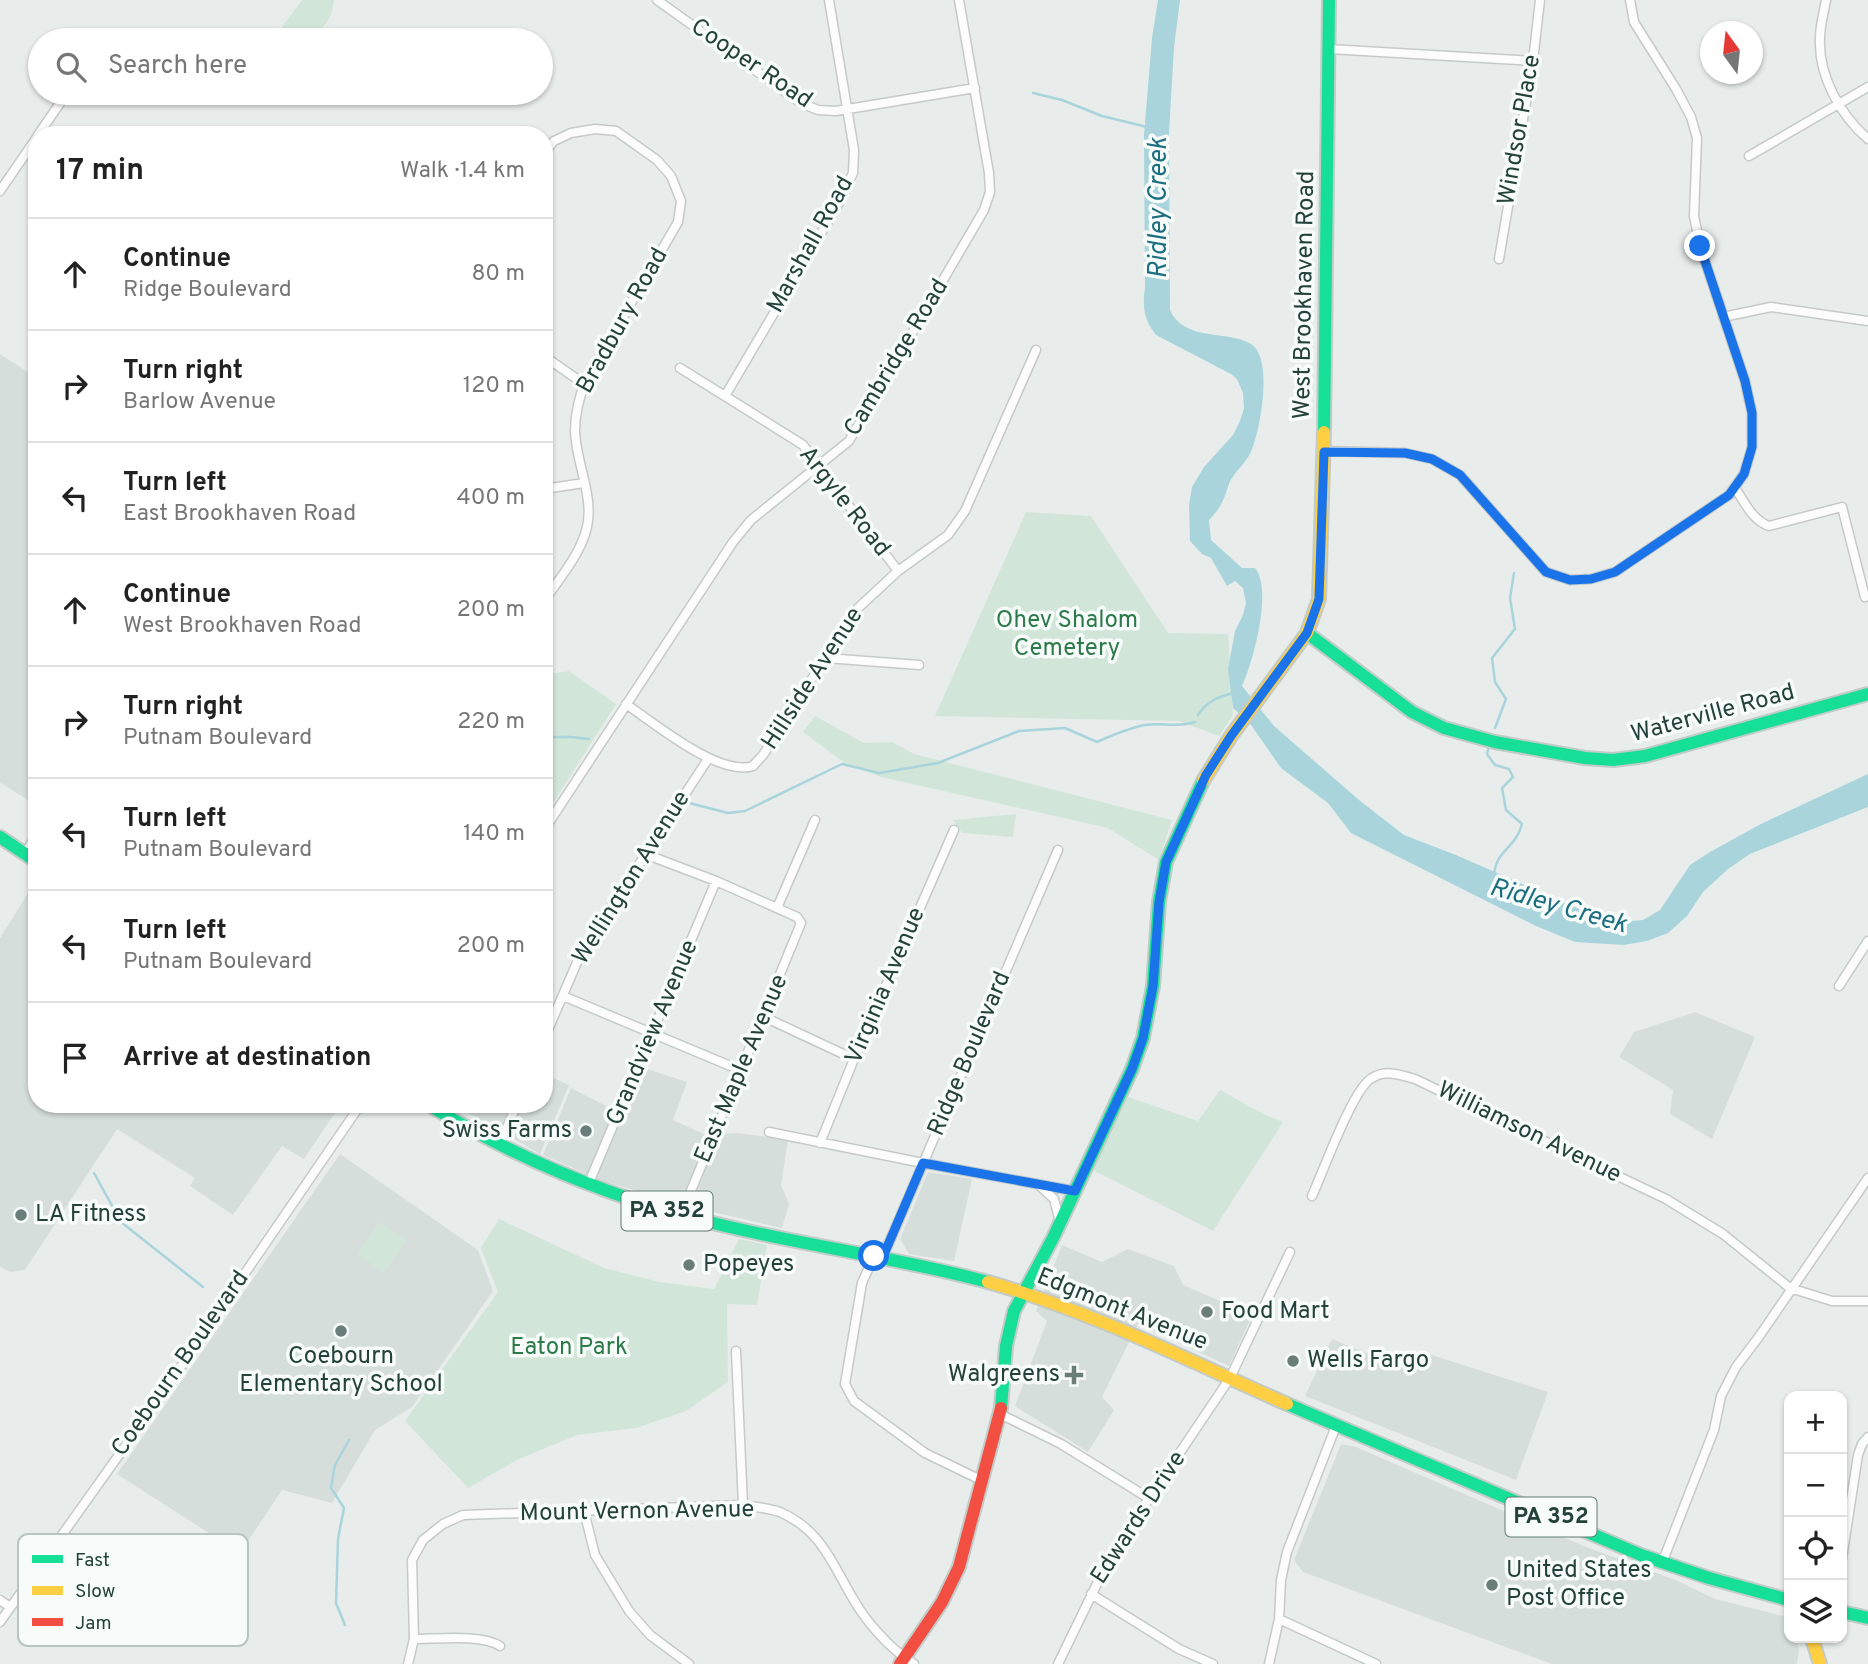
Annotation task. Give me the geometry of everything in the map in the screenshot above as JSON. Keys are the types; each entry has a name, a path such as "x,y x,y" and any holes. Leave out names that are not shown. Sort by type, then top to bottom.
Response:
{"street":[{"name":"Cooper Road","path":"657,0 808,107 826,112 975,88"},
{"name":"Marshall Road","path":"724,397 851,182 855,163 829,0"},
{"name":"Cambridge Road","path":"553,816 733,542 751,520 841,450 858,427 984,210 990,182 958,0"},
{"name":"West Brookhaven Road","path":"1024,1292 1075,1191 1132,1069 1143,1038 1153,986 1159,902 1166,862 1206,775 1241,722 1307,633 1319,599 1324,452 1329,0"},
{"name":"Windsor Place","path":"1499,259 1533,61 1540,0"},
{"path":"1324,452 1405,453 1432,459 1460,475 1546,572 1570,580 1591,579 1615,572 1729,495 1735,488 1744,474 1752,447 1752,413 1745,381 1700,246 1694,216 1698,138 1691,117 1676,89 1634,22 1630,0"},
{"path":"1826,0 1820,35 1826,73 1838,105 1868,139"},
{"path":"1329,49 1533,61"},
{"path":"1749,156 1868,87"},
{"path":"44,126 58,105"},
{"name":"Bradbury Road","path":"553,142 571,133 595,129 616,131 657,160 671,176 681,201 678,222 584,384 577,409 575,433 589,514 584,538 553,587"},
{"path":"0,191 28,149"},
{"path":"1723,317 1771,307 1868,321"},
{"name":"Hillside Avenue","path":"708,759 736,768 749,768 758,762 857,609 898,571 948,535 959,522 1036,350"},
{"path":"553,362 584,384"},
{"name":"Argyle Road","path":"680,368 803,445 898,571"},
{"path":"553,488 584,484"},
{"path":"1735,488 1754,516 1769,526 1842,507 1865,597"},
{"name":"Waterville Road","path":"1307,633 1412,712 1444,728 1495,742 1585,758 1613,760 1644,757 1868,694"},
{"path":"826,658 919,665"},
{"path":"626,704 708,759"},
{"name":"Wellington Avenue","path":"553,1019 581,953 708,759"},
{"path":"645,854 777,908 815,820"},
{"name":"Virginia Avenue","path":"820,1143 954,830"},
{"path":"0,838 28,857"},
{"path":"25,855 28,849"},
{"name":"Ridge Boulevard","path":"983,1481 925,1453 854,1401 845,1384 862,1283 878,1257 923,1163 1058,850"},
{"name":"Grandview Avenue","path":"588,1185 716,881"},
{"name":"East Maple Avenue","path":"681,1215 801,923 797,917 777,908"},
{"path":"1839,986 1868,941"},
{"path":"563,996 740,1070"},
{"path":"764,1017 854,1059"},
{"name":"Williamson Avenue","path":"1312,1196 1355,1099 1370,1078 1392,1072 1415,1079 1666,1199 1723,1234 1790,1288"},
{"name":"Coebourn Boulevard","path":"62,1534 156,1403 355,1113"},
{"name":"Edgmont Avenue","path":"442,1113 499,1146 588,1185 681,1215 986,1280 1024,1292 1662,1563 1784,1599"},
{"path":"499,1146 513,1113"},
{"path":"769,1132 1075,1191"},
{"path":"1662,1563 1714,1430 1721,1396 1735,1367 1758,1338 1868,1178"},
{"path":"1038,1185 1047,1190 1054,1199 1060,1223"},
{"name":"Edwards Drive","path":"1058,1664 1111,1555 1230,1378 1290,1252"},
{"path":"1790,1288 1832,1301 1868,1301"},
{"path":"906,1662 942,1602 959,1567 1000,1414 1007,1335 1014,1311 1024,1292"},
{"path":"736,1351 743,1505"},
{"path":"1000,1414 1061,1444 1150,1499"},
{"path":"1269,1664 1279,1619 1281,1580 1287,1552 1336,1426"},
{"path":"1847,1526 1858,1455 1868,1437"},
{"name":"Mount Vernon Avenue","path":"408,1664 414,1639 412,1560 423,1540 443,1524 463,1515 743,1505 779,1512 803,1526 824,1547 852,1598 872,1626 906,1662"},
{"path":"584,1511 595,1555 629,1611 650,1635 689,1664"},
{"path":"1091,1594 1179,1649 1213,1664"},
{"name":"Coebourn Boulevard","path":"0,1622 18,1596"},
{"path":"0,1600 10,1607"},
{"path":"1847,1613 1868,1618"},
{"path":"1279,1619 1376,1664"},
{"path":"414,1639 479,1639 492,1641 500,1646"},
{"path":"1814,1643 1820,1664"}],"shaded area":[{"path":"0,354 28,372 28,800 0,782"},
{"path":"28,893 28,1113 335,1113 304,1159 282,1146 233,1215 190,1186 195,1178 117,1129 25,1270 10,1272 0,1266 0,938"},
{"path":"1695,1012 1755,1037 1712,1139 1670,1114 1673,1090 1619,1057 1634,1032"},
{"path":"635,1065 687,1082 673,1120 706,1135 739,1133 788,1140 781,1185 789,1204 782,1228 605,1182 543,1155 571,1088 612,1109"},
{"path":"553,1078 569,1085 540,1154 469,1113 553,1113"},
{"name":"Coebourn Elementary School","path":"340,1154 478,1250 493,1291 412,1407 375,1430 332,1503 282,1490 248,1541 248,1534 210,1534 117,1474"},
{"path":"928,1172 972,1179 954,1261 909,1254 900,1239"},
{"path":"1062,1245 1102,1262 1128,1249 1174,1266 1183,1285 1237,1308 1251,1318 1229,1366 1138,1324 1102,1397 1114,1410 1088,1452 1015,1406 1047,1321 1036,1311"},
{"path":"1332,1339 1408,1370 1419,1351 1548,1392 1516,1480 1305,1396"},
{"path":"1341,1444 1356,1447 1584,1546 1678,1581 1715,1599 1783,1616 1784,1643 1797,1643 1799,1649 1797,1664 1552,1664 1303,1572 1294,1560"}],"green space":[{"path":"302,0 334,0 330,16 322,28 282,27"},
{"name":"Ohev Shalom Cemetery","path":"1026,512 1091,516 1168,633 1228,634 1233,715 1219,736 1179,721 935,716"},
{"path":"569,671 616,704 553,803 553,674"},
{"path":"815,716 864,743 892,742 914,754 1172,820 1159,860 1108,828 881,777 845,763 803,732"},
{"path":"1016,814 1013,837 962,833 953,820"},
{"path":"1220,1090 1283,1122 1213,1231 1093,1170 1128,1097 1198,1121"},
{"name":"Eaton Park","path":"499,1219 604,1268 659,1282 714,1289 739,1239 767,1245 757,1305 727,1304 728,1382 686,1411 636,1428 577,1435 519,1459 468,1488 405,1421 498,1292 481,1248"},
{"path":"379,1222 406,1241 384,1272 357,1254"}],"water":[{"name":"Ridley Creek","path":"1158,0 1180,0 1169,132 1170,310 1185,327 1251,344 1258,352 1262,364 1263,395 1255,442 1249,456 1231,480 1216,513 1209,520 1211,540 1242,568 1255,568 1260,578 1262,609 1251,661 1242,686 1274,726 1404,835 1600,918 1621,922 1643,920 1660,910 1690,865 1710,852 1761,824 1868,774 1868,807 1750,854 1728,869 1703,892 1687,916 1668,933 1647,941 1624,945 1575,942 1536,926 1351,833 1328,803 1281,768 1251,725 1233,708 1228,669 1235,631 1246,603 1243,588 1235,581 1227,586 1211,558 1202,554 1190,541 1189,505 1192,487 1204,467 1233,435 1244,408 1243,393 1237,379 1231,374 1156,335 1145,313 1144,135"}],"waterway":[{"name":"Ridley Creek","path":"1033,93 1062,100 1102,116 1147,127"},
{"path":"1495,728 1506,699 1495,682 1492,658 1515,629 1510,598 1514,573"},
{"path":"1198,715 1213,700 1233,693"},
{"path":"689,803 728,813 745,811 842,764 879,773 938,763 1019,731 1065,728 1097,742 1145,725 1182,725 1195,722"},
{"path":"553,737 589,739"},
{"name":"Ridley Creek","path":"1489,745 1487,754 1495,765 1509,769 1513,777 1502,788 1506,810 1522,824 1516,838 1499,859 1494,874"},
{"path":"94,1173 121,1222 203,1287"},
{"path":"345,1625 336,1603 338,1539 344,1508 331,1488 335,1465 349,1440"}],"traffic: fast":[{"path":"1324,432 1329,0"},
{"path":"1307,633 1412,712 1444,728 1495,742 1585,758 1613,760 1645,756 1868,694"},
{"path":"1001,1408 1006,1346 1014,1311 1053,1238 1132,1069 1143,1038 1153,986 1159,902 1166,862 1203,781"},
{"path":"0,837 28,856"},
{"path":"442,1113 531,1160 604,1190 679,1214 751,1232 988,1282"},
{"path":"1287,1404 1641,1555 1709,1578 1784,1599"},
{"path":"1847,1613 1868,1618"}],"traffic: slow":[{"path":"1203,781 1231,736 1307,633 1319,599 1324,432"},
{"path":"988,1282 1102,1322 1287,1404"},
{"path":"1814,1643 1820,1664"}],"traffic: jam":[{"path":"900,1664 942,1602 959,1567 1001,1408"}],"place":[{"name":"Swiss Farms","path":"586,1131"},
{"name":"LA Fitness","path":"21,1215"},
{"name":"Popeyes","path":"689,1265"},
{"name":"Food Mart","path":"1207,1312"},
{"name":"Coebourn Elementary School","path":"341,1331"},
{"name":"Wells Fargo","path":"1293,1361"},
{"name":"Walgreens","path":"1074,1375"},
{"name":"United States Post Office","path":"1492,1585"}],"route":[{"path":"874,1256 882,1259 923,1163 1075,1191 1132,1069 1143,1038 1150,1010 1159,902 1166,862 1206,775 1231,736 1307,633 1319,599 1324,452 1405,453 1432,459 1460,475 1546,572 1570,580 1591,579 1615,572 1729,495 1744,474 1752,447 1752,413 1745,381 1700,246"}]}
